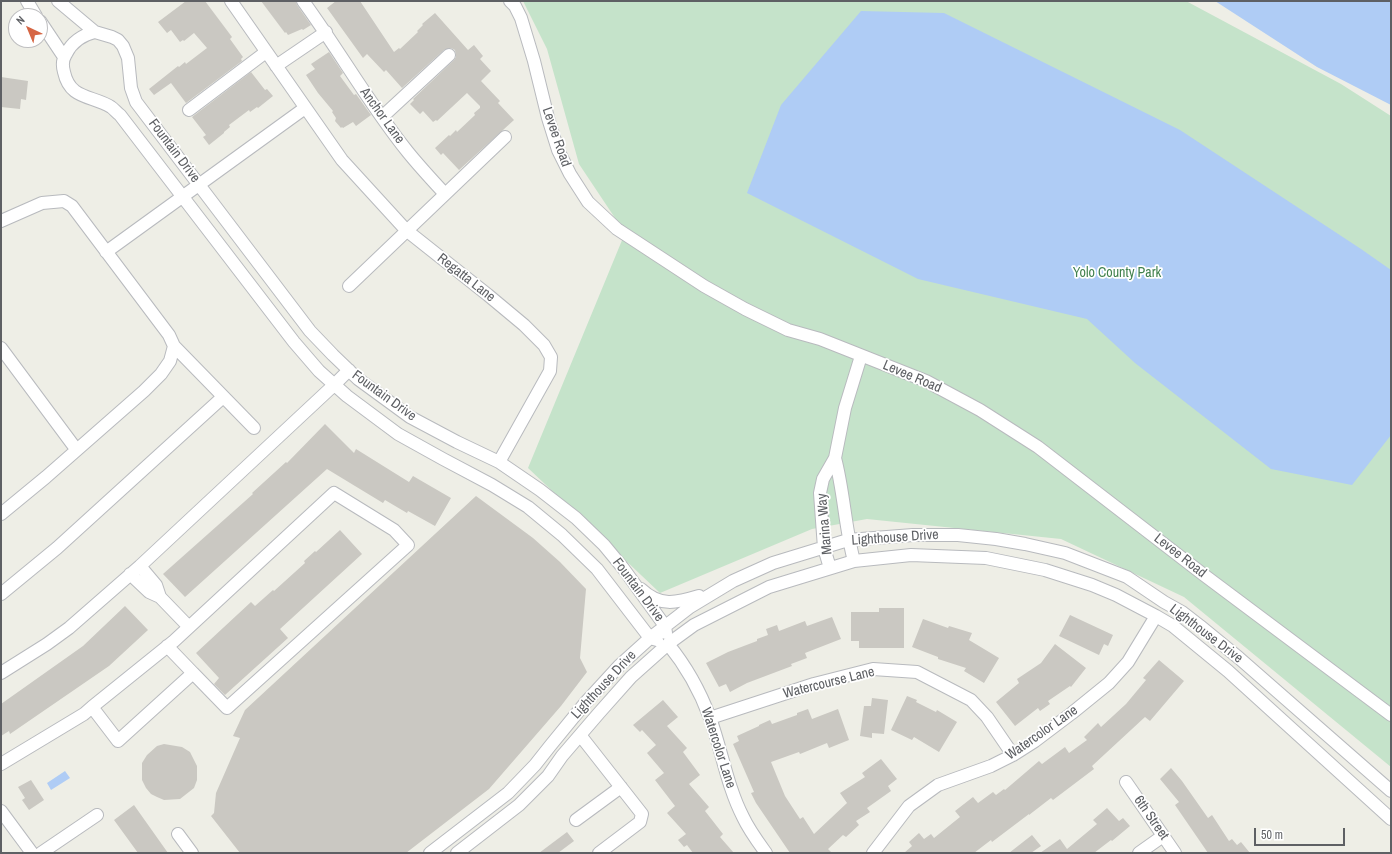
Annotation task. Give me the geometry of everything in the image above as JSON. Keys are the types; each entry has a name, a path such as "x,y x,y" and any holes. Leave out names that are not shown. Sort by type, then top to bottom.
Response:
{"street":[{"name":"Fountain Drive","path":"58,1 94,32 112,37 118,40 123,46 128,58 132,88 136,102 310,331 358,379 410,416 457,442 499,462 540,490 576,518 604,545 665,626 668,644 650,638 597,569 562,535 528,507 492,485 398,434 347,396 319,371 294,342 120,115 111,107 77,93 66,83 62,66 64,57"},
{"name":"Regatta Lane","path":"231,1 342,160 406,230 524,325 544,345 551,357 550,371 499,462"},
{"name":"Anchor Lane","path":"303,1 326,32 360,86 406,150 445,194"},
{"name":"Levee Road","path":"510,1 515,6 521,18 558,150 570,174 588,202 617,229 711,290 745,309 788,330 820,339 926,381 980,410 1038,447 1391,715"},
{"path":"48,33 64,57 69,48 81,37 94,32"},
{"path":"276,66 326,32"},
{"path":"189,110 266,52"},
{"path":"382,117 449,55"},
{"path":"106,252 305,108"},
{"path":"349,286 406,230 505,138"},
{"path":"1,221 42,203 64,201 72,206 169,335 174,346 254,428"},
{"path":"1,514 46,477 76,449 144,391 161,374 170,361 174,346"},
{"path":"1,348 76,449"},
{"name":"Marina Way","path":"830,568 824,548 820,494 823,479 835,458 845,408 861,356"},
{"path":"1,673 47,644 69,628 140,566 349,370"},
{"path":"1,594 56,548 223,397"},
{"name":"Marina Way","path":"835,458 840,479 848,540 854,561"},
{"path":"1,764 84,714 189,627 334,493 394,530 408,545 227,708 167,646"},
{"name":"Lighthouse Drive","path":"430,853 508,793 535,765 596,692 620,666 650,638 690,607 733,581 773,563 848,540 913,535 958,535 996,539 1065,553 1127,577 1164,602 1182,612 1200,626 1239,658 1391,791"},
{"name":"Lighthouse Drive","path":"457,853 519,805 548,776 580,735 631,677 668,644 694,625 766,588 854,561 911,555 986,558 1045,570 1092,585 1116,595 1156,616 1173,626 1228,671 1391,818"},
{"path":"140,566 156,585 160,598"},
{"path":"130,574 149,592 160,598 189,627"},
{"path":"631,580 647,595 662,601 678,602 713,592"},
{"name":"Watercolor Lane","path":"873,853 910,806 938,785 991,766 1013,755 1072,714 1109,683 1128,662 1156,616"},
{"name":"Watercolor Lane","path":"668,644 683,664 696,686 710,718 729,785 743,817 766,853"},
{"name":"Watercourse Lane","path":"710,718 814,684 873,669 917,672 971,700 988,717 1013,755"},
{"path":"92,707 118,741 193,673"},
{"path":"580,735 642,814 640,822 599,853"},
{"name":"6th Street","path":"1126,782 1176,853"},
{"path":"576,820 621,787"},
{"path":"2,815 32,853"},
{"path":"41,853 97,815"},
{"path":"178,834 192,853"},
{"path":"1139,853 1163,836"}],"green space":[{"name":"Yolo County Park","path":"523,1 1186,1 1341,84 1391,116 1391,767 1184,597 1061,539 867,519 812,529 660,593 528,468 625,233 579,164 547,49"}],"water":[{"path":"1215,1 1391,1 1391,105 1317,67"},
{"path":"861,11 944,13 1180,130 1391,270 1391,435 1352,485 1271,469 1135,363 1087,319 918,279 747,193 781,105"},
{"path":"65,771 70,778 51,790 47,783"}],"building":[{"path":"186,1 205,1 232,37 230,39 243,57 241,59 242,61 186,103 171,83 154,95 149,89 178,66 179,67 185,62 186,64 207,48 194,33 184,41 183,40 180,42 171,30 167,33 158,22"},
{"path":"261,1 296,1 297,5 311,25 303,30 302,29 288,35"},
{"path":"336,1 360,1 394,52 399,48 400,49 418,32 417,31 423,25 422,24 435,13 468,50 474,45 483,56 480,59 491,71 481,81 500,101 498,103 514,120 459,170 443,153 441,155 435,148 449,135 450,136 456,130 457,132 475,115 474,113 480,108 480,106 467,93 437,121 436,120 433,122 423,111 420,114 410,104 414,100 413,99 454,60 456,57 455,50 451,48 444,50 402,88 386,70 384,72 367,54 363,58 327,8"},
{"path":"329,52 343,73 340,76 354,95 356,94 371,115 356,126 353,122 341,128 335,121 336,118 332,112 333,111 318,93 306,75 315,69 311,64"},
{"path":"251,72 265,90 267,89 273,96 258,108 257,107 250,112 249,110 229,125 230,127 224,133 209,145 203,137 206,135 192,117"},
{"path":"1,77 28,81 26,100 21,99 20,109 1,107"},
{"path":"325,424 354,453 356,449 409,482 413,476 451,498 435,526 408,511 407,513 385,500 383,503 327,469 185,597 163,574 253,494 252,493 286,462 287,463"},
{"path":"476,496 533,538 560,562 586,589 580,658 587,672 561,706 489,789 406,853 240,853 211,816 214,813 216,793 240,738 233,736 245,710"},
{"path":"340,530 362,554 280,629 288,638 225,695 214,684 219,678 196,653 251,602 255,606 273,590 274,591 305,563 304,561"},
{"path":"125,606 148,630 109,666 10,734 9,731 1,736 1,704 83,646"},
{"path":"879,608 904,608 904,648 859,648 859,641 851,641 851,612 879,612"},
{"path":"1070,615 1113,635 1108,646 1104,644 1099,655 1059,636"},
{"path":"832,617 841,639 805,653 807,658 791,664 792,666 747,683 730,692 726,684 719,687 706,663 768,635 766,629 777,625 779,631 805,621 807,626"},
{"path":"923,619 948,628 949,626 972,633 969,640 999,658 984,683 964,671 966,668 938,659 938,657 912,647"},
{"path":"1055,644 1086,668 1071,687 1070,686 1048,701 1050,704 1040,711 1038,708 1015,726 996,702 1019,683 1017,679 1041,663"},
{"path":"1159,660 1184,681 1150,721 1145,717 1092,766 1094,769 1053,800 1051,798 992,842 991,840 974,853 904,853 912,846 909,842 919,833 924,839 931,834 934,838 960,817 955,811 973,797 978,803 993,792 996,795 1004,789 1005,790 1039,761 1042,764 1065,747 1069,753 1087,740 1084,737 1098,723 1101,727 1126,704 1146,680 1143,678"},
{"path":"907,696 917,700 916,702 936,712 937,710 957,722 939,752 914,737 912,740 891,730"},
{"path":"872,698 888,700 884,734 872,733 872,738 860,736 864,706 871,706"},
{"path":"663,700 678,717 667,726 687,748 683,752 700,775 689,784 709,807 705,811 723,834 720,837 734,853 693,853 687,845 684,847 678,840 686,834 667,813 675,806 655,780 664,773 647,753 656,745 642,730 640,732 633,725"},
{"path":"808,709 812,719 838,709 849,740 829,748 827,743 800,754 799,752 771,762 785,796 800,819 803,817 814,834 847,803 840,793 865,777 862,773 881,759 897,779 888,786 891,791 867,808 870,812 856,821 859,825 846,837 843,835 828,849 832,853 790,853 756,803 751,793 754,792 733,744 739,741 737,736 759,725 770,720 772,724 797,715 797,713"},
{"path":"164,744 182,747 190,752 197,766 197,780 194,788 180,799 164,800 151,794 142,780 142,763 147,755 157,746"},
{"path":"1171,768 1208,818 1212,815 1229,841 1232,839 1237,845 1241,842 1250,853 1208,853 1175,805 1179,802 1160,779"},
{"path":"31,780 44,800 29,810 22,800 25,798 18,787"},
{"path":"134,805 168,853 138,853 114,820"},
{"path":"1107,808 1119,821 1123,818 1130,826 1112,841 1111,840 1094,853 1040,853 1060,839 1067,849 1097,824 1093,820"},
{"path":"567,832 574,841 558,853 539,853"},
{"path":"1032,835 1041,846 1031,853 1009,853"}]}
